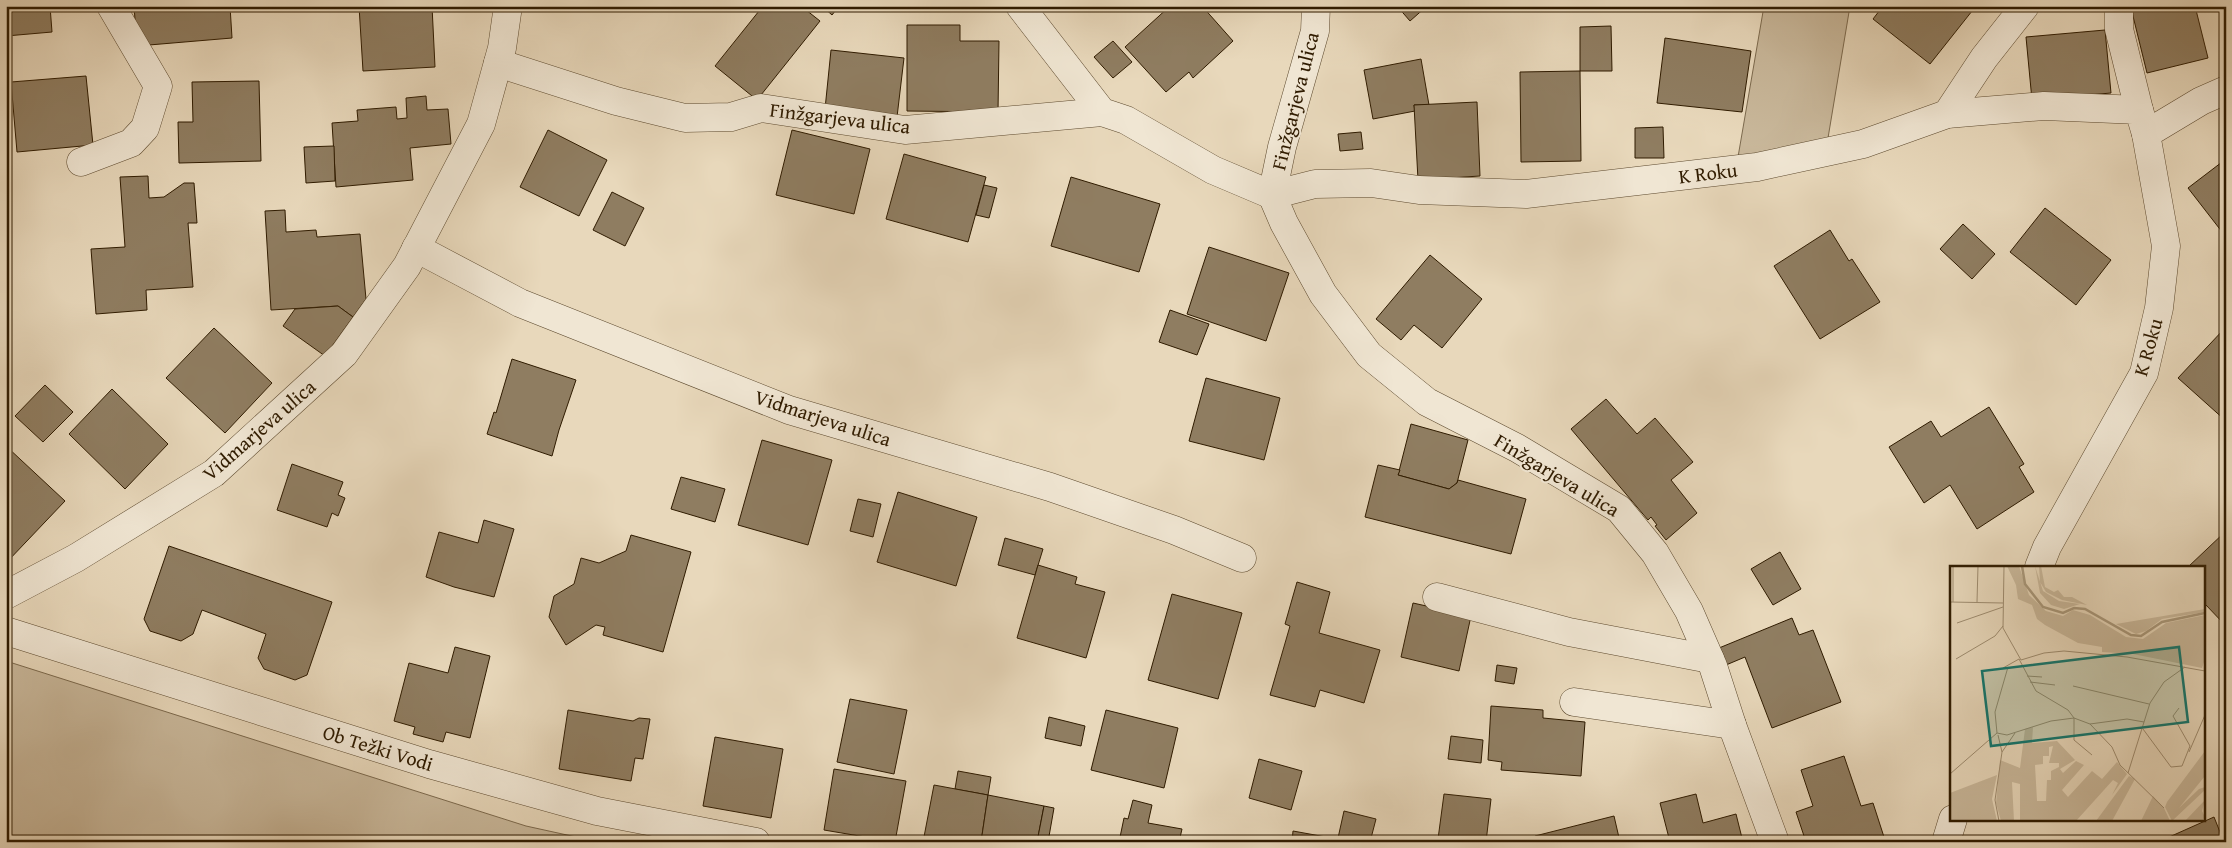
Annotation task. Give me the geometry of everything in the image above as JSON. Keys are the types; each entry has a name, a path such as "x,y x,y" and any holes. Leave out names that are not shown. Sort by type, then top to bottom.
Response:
{"street":[{"path":"81,162 131,144 145,128 158,86 111,6"},
{"name":"Vidmarjeva ulica","path":"6,595 76,558 214,473 344,354 407,266 481,124 502,48 508,6"},
{"path":"1020,6 1102,112"},
{"name":"Finžgarjeva ulica","path":"1316,6 1315,31 1282,147 1272,195 1284,223 1323,294 1368,355 1427,402 1517,448 1619,509 1655,552 1688,611 1710,660 1775,842"},
{"path":"1947,114 1984,58 2026,6"},
{"name":"K Roku","path":"2039,566 2047,547 2144,373 2159,308 2166,246 2142,122 2119,29 2119,6"},
{"name":"Finžgarjeva ulica","path":"498,63 616,101 685,118 731,117 761,108 905,130 1102,112 1126,120 1213,170 1272,195"},
{"path":"2142,122 2226,90"},
{"name":"K Roku","path":"1272,195 1316,184 1352,183 1371,183 1419,190 1526,194 1738,169 1863,144 1947,114 2044,106 2142,122"},
{"name":"Vidmarjeva ulica","path":"416,248 520,303 788,410 1050,487 1174,530 1242,558"},
{"path":"1437,597 1569,632 1710,660"},
{"name":"Ob Težki Vodi","path":"6,631 429,764 598,811 756,842"},
{"path":"1574,702 1732,725"},
{"path":"1946,842 1953,820"}],"shaded area":[{"path":"1764,6 1850,6 1827,144 1738,157"},
{"path":"6,661 526,826 599,842 6,842"}],"building":[{"path":"6,6 50,6 52,32 6,36"},
{"path":"134,6 230,6 232,38 137,46"},
{"path":"359,6 432,6 435,67 363,71"},
{"path":"763,6 801,6 820,21 757,100 715,66"},
{"path":"822,6 839,6 832,15"},
{"path":"1170,6 1202,6 1233,41 1193,78 1189,72 1166,92 1125,47"},
{"path":"1397,6 1427,6 1410,21"},
{"path":"1883,6 1976,6 1930,64 1873,19"},
{"path":"2155,6 2195,6 2208,58 2147,73 2132,12"},
{"path":"907,25 960,25 960,41 999,41 998,112 907,111"},
{"path":"1611,26 1612,71 1580,71 1580,27"},
{"path":"2105,30 2111,93 2032,100 2026,37"},
{"path":"1665,38 1751,51 1742,112 1657,103"},
{"path":"1113,41 1132,62 1113,78 1094,57"},
{"path":"831,50 904,58 897,117 825,109"},
{"path":"1421,59 1429,105 1414,105 1415,111 1373,119 1364,70"},
{"path":"1580,71 1581,161 1521,162 1520,72"},
{"path":"86,76 93,145 17,152 11,82"},
{"path":"259,81 261,161 179,163 178,122 193,122 192,82"},
{"path":"426,96 427,110 448,109 451,144 410,148 413,180 336,187 332,123 358,121 357,110 396,107 397,119 407,118 406,98"},
{"path":"1477,102 1480,176 1418,180 1414,105"},
{"path":"1663,127 1664,158 1635,158 1635,128"},
{"path":"548,130 607,160 579,216 520,187"},
{"path":"792,130 870,149 854,214 776,195"},
{"path":"1361,132 1363,149 1340,151 1338,134"},
{"path":"334,146 335,181 306,183 304,147"},
{"path":"904,154 986,177 968,242 886,219"},
{"path":"2226,159 2226,237 2188,188"},
{"path":"148,176 149,198 164,197 184,183 194,183 197,223 188,223 193,287 146,290 147,310 96,314 91,249 125,247 120,177"},
{"path":"1071,177 1160,204 1139,272 1051,246"},
{"path":"984,185 997,188 989,218 976,215"},
{"path":"612,192 644,208 625,246 593,230"},
{"path":"2045,208 2111,260 2076,305 2010,252"},
{"path":"285,210 286,232 316,230 317,237 360,234 366,299 353,317 338,306 271,310 265,211"},
{"path":"1963,224 1995,254 1972,279 1940,249"},
{"path":"1830,230 1849,261 1852,259 1880,302 1820,339 1774,266"},
{"path":"1209,247 1289,273 1266,341 1187,314"},
{"path":"1430,255 1482,299 1442,348 1414,325 1401,340 1376,319"},
{"path":"338,306 353,317 325,356 283,326 295,309"},
{"path":"1170,310 1209,324 1197,355 1159,342"},
{"path":"214,328 272,383 225,433 166,378"},
{"path":"2226,329 2226,421 2178,378"},
{"path":"512,359 576,380 552,456 487,434 494,412 496,413"},
{"path":"1206,378 1280,398 1264,460 1189,441"},
{"path":"45,385 73,412 43,442 15,416"},
{"path":"112,389 168,444 125,489 69,434"},
{"path":"1606,399 1637,434 1655,418 1693,462 1671,480 1697,513 1666,540 1655,526 1657,525 1651,517 1648,520 1571,429"},
{"path":"1989,407 2024,464 2019,467 2034,492 1977,529 1950,485 1924,503 1889,447 1931,421 1941,437"},
{"path":"1411,424 1468,440 1457,483 1449,489 1398,475"},
{"path":"762,440 832,460 808,545 738,525"},
{"path":"6,446 65,501 6,563"},
{"path":"292,464 343,482 338,495 345,498 338,516 332,513 327,527 277,510"},
{"path":"1378,465 1400,470 1398,475 1449,489 1458,480 1526,499 1511,554 1365,517"},
{"path":"681,477 725,489 715,522 671,509"},
{"path":"898,492 977,517 956,586 877,562"},
{"path":"858,499 881,504 873,537 850,531"},
{"path":"484,520 514,529 494,597 454,587 426,577 439,532 478,543"},
{"path":"2226,531 2226,626 2204,605 2204,566 2189,566"},
{"path":"631,535 691,552 663,652 603,635 605,627 596,625 566,645 549,617 554,596 574,584 581,558 599,563 626,551"},
{"path":"1005,538 1043,549 1035,575 998,565"},
{"path":"169,546 332,602 307,675 295,680 264,669 258,658 266,634 202,610 193,634 181,641 150,631 144,619"},
{"path":"1780,552 1801,589 1773,605 1751,569"},
{"path":"1038,565 1077,577 1075,584 1105,592 1086,658 1017,638"},
{"path":"1297,582 1330,592 1319,633 1380,650 1364,703 1320,690 1315,707 1270,695 1290,626 1285,624"},
{"path":"1172,594 1242,613 1218,699 1148,680"},
{"path":"1413,603 1471,616 1459,671 1401,657"},
{"path":"1792,618 1799,635 1813,630 1841,702 1772,728 1745,657 1726,665 1719,648"},
{"path":"455,647 490,656 470,738 446,732 443,742 413,734 415,727 394,721 409,663 448,673"},
{"path":"1497,665 1517,668 1514,684 1495,681"},
{"path":"850,699 907,710 894,774 837,762"},
{"path":"1491,706 1543,710 1543,718 1585,722 1581,776 1501,770 1502,762 1488,760"},
{"path":"568,710 633,721 639,718 650,719 643,759 635,758 631,781 559,769"},
{"path":"1106,710 1178,728 1164,788 1091,770"},
{"path":"1049,717 1085,726 1081,746 1045,738"},
{"path":"1451,736 1483,740 1481,763 1448,759"},
{"path":"715,737 783,749 771,818 703,806"},
{"path":"1844,756 1861,806 1873,803 1884,837 1873,842 1806,842 1796,812 1813,806 1801,770"},
{"path":"1259,759 1302,771 1291,810 1249,798"},
{"path":"834,769 906,781 895,842 824,830"},
{"path":"958,771 991,777 988,795 955,789"},
{"path":"934,785 988,795 981,842 923,842"},
{"path":"1444,794 1491,799 1486,842 1438,839"},
{"path":"1696,794 1703,823 1736,814 1743,842 1670,842 1660,803"},
{"path":"988,795 1044,806 1037,842 981,842"},
{"path":"1133,800 1152,805 1148,823 1182,829 1179,842 1119,842 1124,818 1128,819"},
{"path":"1044,806 1054,808 1048,842 1037,842"},
{"path":"1344,811 1376,819 1370,842 1355,842 1338,838"},
{"path":"1614,816 1620,842 1537,842 1535,836"},
{"path":"2214,817 2224,842 2158,842"},
{"path":"1293,831 1326,837 1325,842 1292,842"}]}
